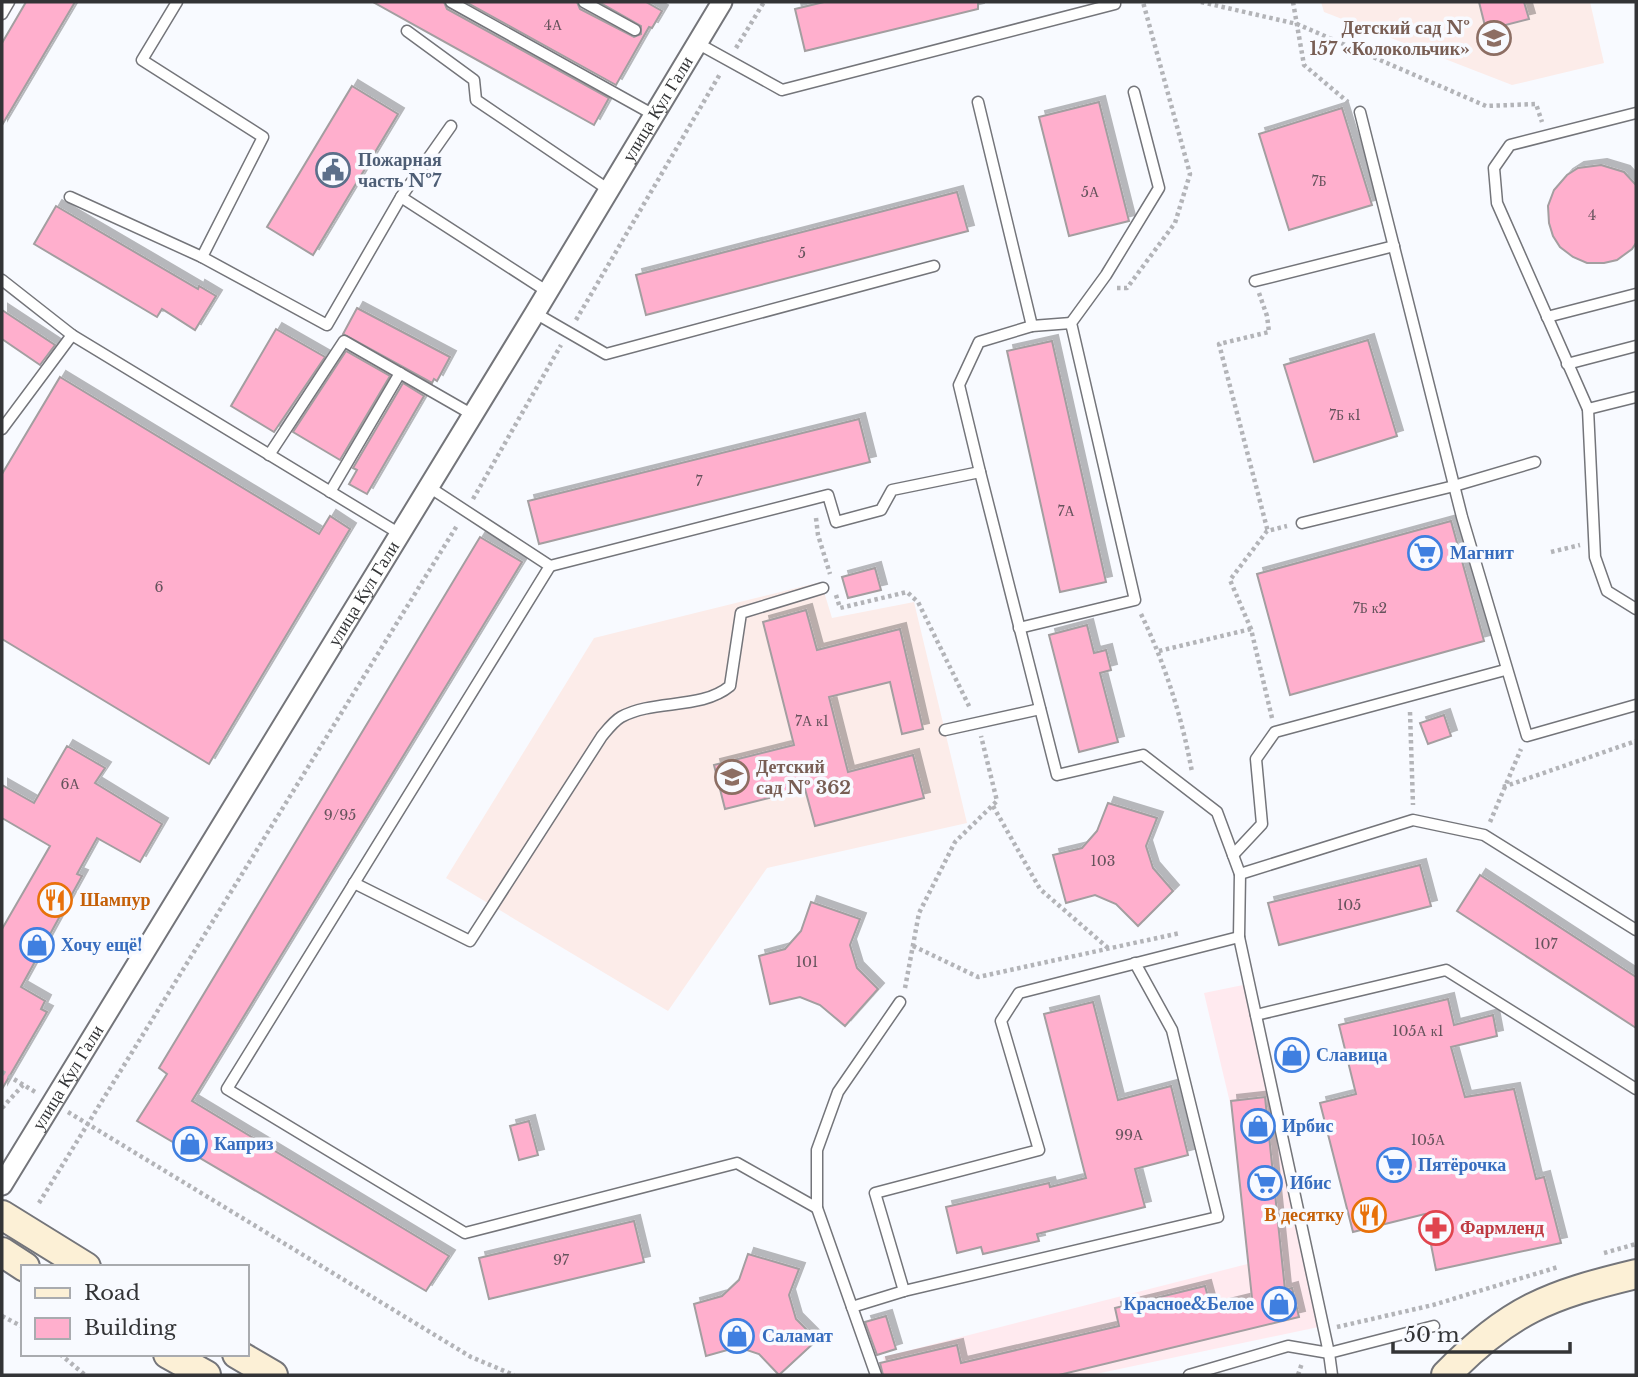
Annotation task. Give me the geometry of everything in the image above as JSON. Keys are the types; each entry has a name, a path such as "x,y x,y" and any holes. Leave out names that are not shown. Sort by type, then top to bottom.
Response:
{"main road":[{"path":"2,1215 83,1265"},
{"path":"2,1252 22,1265"},
{"path":"1446,1375 1472,1348 1508,1320 1531,1307 1587,1286 1636,1274"},
{"path":"172,1356 206,1375"},
{"path":"240,1356 273,1375"}],"street":[{"name":"улица Кул Гали","path":"2,1185 548,292 720,3"}],"lane":[{"path":"2,14 9,2"},
{"path":"177,2 142,60 262,137 202,257"},
{"path":"451,2 654,115"},
{"path":"584,2 635,30"},
{"path":"697,43 782,90 1115,4"},
{"path":"407,31 474,80 476,100 609,190"},
{"path":"1019,628 1135,600 1071,323 1106,275 1158,188 1134,92"},
{"path":"978,102 1032,326"},
{"path":"1360,112 1454,486 1527,736 1636,705"},
{"path":"1636,113 1510,145 1494,167 1497,203 1588,409 1595,558 1607,591 1636,609"},
{"path":"71,197 202,257 327,325 401,197 451,125"},
{"path":"401,197 548,292"},
{"path":"1255,281 1394,246"},
{"path":"535,313 606,354 934,266"},
{"path":"2,281 72,335 400,534"},
{"path":"1547,317 1636,294"},
{"path":"1071,323 1032,326 979,342 959,385 980,472 1056,775 1143,755 1217,812 1240,874 1239,937 1332,1375"},
{"path":"2,429 5,417 72,335"},
{"path":"269,455 344,341 473,415"},
{"path":"1567,364 1636,346"},
{"path":"330,492 400,373"},
{"path":"1588,409 1636,397"},
{"path":"1302,523 1454,486 1535,462"},
{"path":"817,1208 737,1163 465,1233 227,1089 550,566 828,495 836,522 881,510 892,490 980,472"},
{"path":"429,487 550,566"},
{"path":"354,883 470,942 602,736 620,718 646,709 719,695 730,686 741,613 823,588"},
{"path":"1233,855 1262,824 1256,759 1276,732 1506,670"},
{"path":"945,730 1040,709"},
{"path":"1240,874 1413,820 1485,835 1636,930"},
{"path":"904,1291 875,1192 1039,1150 1001,1021 1019,992 1239,937"},
{"path":"852,1307 904,1291 1218,1217 1172,1030 1135,963"},
{"path":"1256,1015 1447,970 1636,1089"},
{"path":"876,1375 817,1208 817,1150 838,1091 900,1002"},
{"path":"1189,1375 1288,1346 1329,1353 1434,1326"}],"path":[{"path":"39,1203 466,511 568,332 764,2"},
{"path":"1201,2 1297,24 1486,106 1536,104 1546,136"},
{"path":"1293,2 1304,65 1360,112"},
{"path":"1255,281 1267,316 1269,332 1219,344 1268,532"},
{"path":"813,499 818,535 840,608 907,592 918,603 977,723 997,801 955,842 919,913 907,981 900,1002"},
{"path":"1276,732 1251,629 1230,580 1267,531 1302,523"},
{"path":"1550,552 1594,541"},
{"path":"1135,600 1159,651 1186,741 1197,797"},
{"path":"1159,651 1251,629"},
{"path":"1409,696 1413,820"},
{"path":"1485,835 1503,787 1527,736"},
{"path":"1503,787 1636,741"},
{"path":"993,806 1040,889 1108,948"},
{"path":"913,946 978,977 1187,931"},
{"path":"2,1072 471,1357 514,1375"},
{"path":"2,1108 23,1085"},
{"path":"1598,1255 1636,1244"},
{"path":"1324,1330 1433,1305 1560,1266"},
{"path":"2,1315 21,1325"},
{"path":"62,1356 85,1375"}],"shaded area":[{"name":"Детский сад № 157 «Колокольчик»","path":"1321,2 1590,2 1604,63 1512,85 1324,12"},
{"name":"Детский сад № 362","path":"821,582 832,618 914,602 967,823 767,868 668,1011 446,878 594,638"},
{"name":"Ирбис","path":"1248,984 1328,1325 1091,1375 888,1375 883,1357 1267,1259 1204,993"}],"building":[{"path":"26,2 75,2 2,125 2,43"},
{"path":"373,2 444,2 447,9 609,98 594,125"},
{"path":"466,2 577,2 580,9 634,37 641,34 641,26 599,2 646,2 662,11 652,28 649,27 616,85"},
{"path":"824,2 978,2 978,9 805,51 795,9"},
{"path":"1479,2 1524,2 1529,19 1486,30"},
{"name":"Пожарная часть №7","path":"352,86 398,114 313,255 267,227"},
{"path":"1099,102 1129,221 1069,236 1039,117"},
{"path":"1342,108 1372,205 1289,230 1259,134"},
{"path":"1601,165 1624,172 1636,185 1636,243 1617,260 1587,263 1560,247 1549,223 1548,206 1554,190 1567,175 1578,168"},
{"path":"957,192 968,231 646,315 636,275"},
{"path":"56,206 198,289 199,286 216,296 195,330 162,309 157,317 34,244"},
{"path":"357,308 450,357 437,381 434,379 432,383 343,334"},
{"path":"2,310 55,345 40,365 2,339"},
{"path":"276,329 325,357 274,432 231,406"},
{"path":"1368,340 1397,436 1314,462 1284,365"},
{"path":"1052,341 1106,582 1060,592 1007,351"},
{"path":"346,351 390,376 340,460 293,432"},
{"path":"60,377 319,534 330,516 350,529 209,764 2,639 2,474"},
{"path":"403,383 424,396 367,494 349,484 357,470 353,468"},
{"path":"859,419 870,462 539,544 528,501"},
{"path":"1451,521 1484,641 1290,695 1257,574"},
{"path":"480,537 522,562 192,1101 449,1256 426,1291 137,1121 167,1074 159,1068"},
{"path":"875,568 881,590 848,598 842,577"},
{"path":"806,610 817,650 900,629 923,729 902,734 890,682 829,697 848,772 913,755 924,798 815,826 805,789 725,809 714,765 794,745 763,622"},
{"path":"1087,625 1094,653 1106,650 1111,670 1100,673 1118,742 1079,752 1049,635"},
{"path":"1444,715 1451,736 1428,744 1420,723"},
{"path":"67,746 105,768 95,783 162,824 140,862 97,838 77,874 82,876 21,987 45,1001 41,1009 47,1012 2,1089 2,929 50,846 2,818 2,785 34,803"},
{"path":"1108,803 1157,818 1146,846 1153,868 1173,891 1138,926 1116,904 1095,895 1066,903 1053,855 1082,848 1097,831"},
{"path":"1420,865 1431,906 1279,945 1268,903"},
{"path":"1480,875 1636,977 1636,1028 1457,911"},
{"path":"811,902 860,919 850,945 857,968 878,989 845,1026 820,1005 800,997 770,1004 759,956 785,949 801,931"},
{"path":"1448,999 1454,1025 1493,1015 1497,1036 1451,1047 1465,1097 1514,1089 1536,1179 1544,1177 1561,1243 1436,1270 1425,1214 1353,1232 1320,1103 1356,1094 1339,1025"},
{"path":"1093,1002 1118,1100 1171,1086 1188,1155 1135,1169 1145,1207 1037,1234 1039,1241 983,1254 981,1247 957,1253 946,1207 1049,1183 1050,1187 1086,1178 1044,1014"},
{"path":"1265,1097 1285,1290 1292,1288 1299,1317 1059,1375 883,1375 880,1363 957,1345 961,1363 1119,1326 1115,1308 1205,1286 1211,1308 1252,1298 1231,1101"},
{"path":"529,1121 538,1155 519,1160 510,1126"},
{"path":"634,1221 644,1262 489,1299 479,1258"},
{"path":"748,1254 799,1269 789,1295 796,1319 817,1340 779,1375 759,1354 738,1347 706,1356 694,1304 722,1296 739,1280"},
{"path":"886,1316 896,1349 877,1355 865,1322"}],"place":[{"name":"Детский сад № 157 «Колокольчик»","path":"1494,38"},
{"name":"Пожарная часть №7","path":"333,170"},
{"name":"Магнит","path":"1425,553"},
{"name":"Детский сад № 362","path":"732,777"},
{"name":"Шампур","path":"55,900"},
{"name":"Хочу ещё!","path":"37,945"},
{"name":"Славица","path":"1292,1055"},
{"name":"Ирбис","path":"1258,1126"},
{"name":"Каприз","path":"190,1144"},
{"name":"Пятёрочка","path":"1394,1165"},
{"name":"Ибис","path":"1265,1183"},
{"name":"В десятку","path":"1369,1215"},
{"name":"Фармленд","path":"1436,1228"},
{"name":"Красное&Белое","path":"1279,1304"},
{"name":"Саламат","path":"737,1336"}]}
